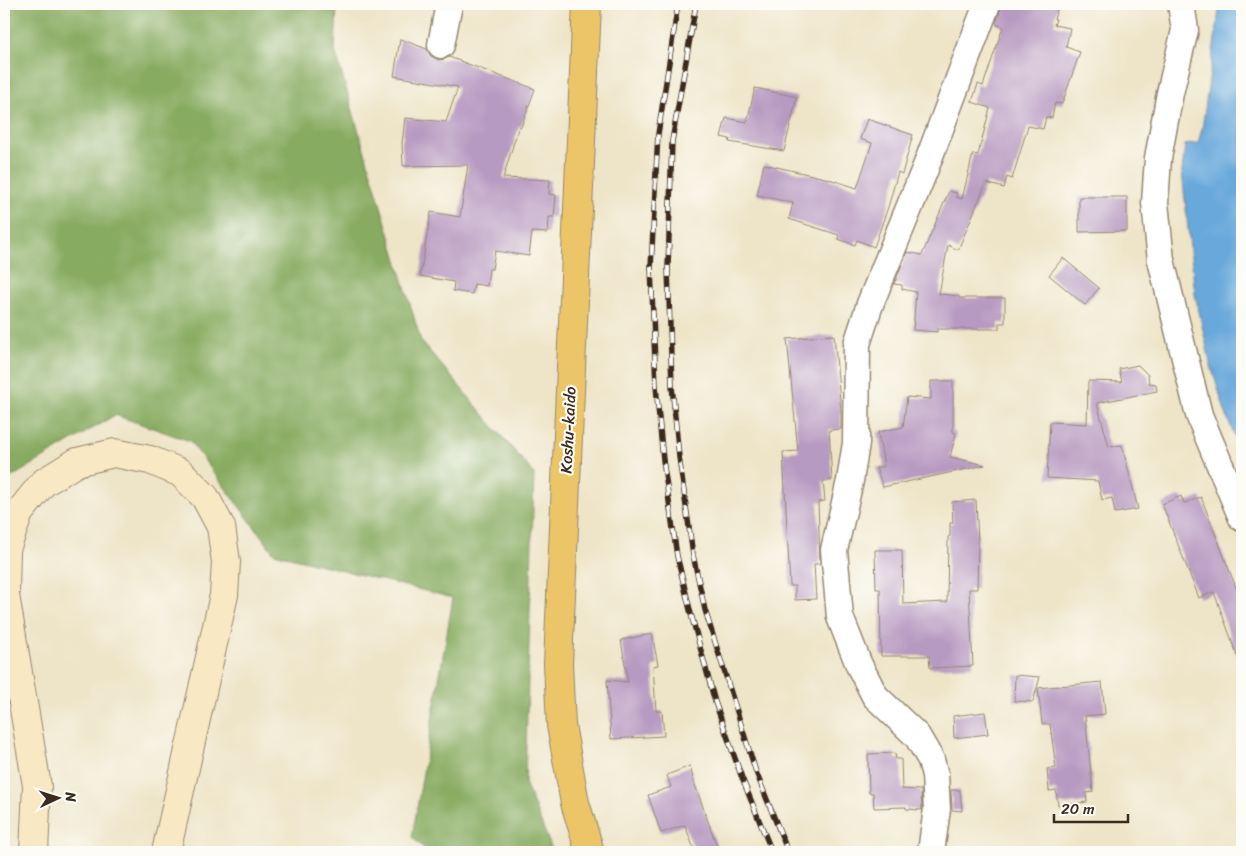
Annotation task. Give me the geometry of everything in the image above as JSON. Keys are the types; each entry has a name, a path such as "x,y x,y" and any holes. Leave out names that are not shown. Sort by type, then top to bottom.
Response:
{"highway":[{"name":"Koshu-kaido","path":"587,4 558,664 561,725 576,803 590,852"}],"street":[{"path":"441,45 449,4"},
{"path":"931,852 937,809 935,774 931,760 917,736 875,696 859,665 840,617 834,550 850,481 856,442 857,344 867,312 926,169 987,4"},
{"path":"1180,4 1185,30 1170,93 1158,158 1155,203 1161,260 1199,415 1242,518"},
{"path":"34,852 37,786 5,594 6,549 19,513 43,483 77,462 114,453 150,460 181,473 205,497 220,527 226,562 224,595 166,852"}],"green space":[{"path":"4,4 337,4 335,51 421,341 534,474 525,783 553,852 428,852 412,837 453,598 274,553 190,441 115,415 10,478 4,504"}],"water":[{"path":"1220,4 1242,4 1242,456 1211,366 1195,294 1182,172 1185,145 1198,143 1202,129"}],"building":[{"path":"1002,4 1059,4 1054,25 1070,28 1066,47 1080,52 1062,104 1055,103 1052,118 1046,117 1043,129 1028,126 1012,179 1007,177 1004,188 986,183 958,250 948,245 939,294 959,296 959,298 1005,298 1005,323 999,323 999,329 937,329 937,332 913,330 916,292 902,289 902,285 894,284 907,252 922,255 949,191 957,193 956,197 962,199 973,154 978,155 990,108 972,102 978,84 983,86 1003,27 996,24"},
{"path":"400,39 427,49 431,56 438,60 449,57 535,89 521,127 519,126 503,178 550,180 549,194 556,195 554,217 549,217 548,233 532,232 529,256 495,251 492,269 489,269 487,286 474,284 472,294 453,291 454,282 420,276 431,212 460,217 468,165 403,166 402,143 405,118 446,122 458,87 394,76"},
{"path":"755,88 797,97 784,151 729,142 730,139 721,137 726,118 747,122"},
{"path":"867,119 913,135 902,174 898,172 874,247 857,240 855,245 838,239 839,235 789,219 793,203 757,195 764,164 829,179 857,188 872,143 860,139"},
{"path":"1079,197 1127,197 1127,231 1079,232"},
{"path":"1063,258 1099,288 1085,305 1049,275"},
{"path":"834,335 841,429 829,430 832,480 823,481 825,501 818,502 820,564 814,564 816,599 795,600 795,586 790,586 783,452 798,451 787,339"},
{"path":"1138,365 1148,375 1149,383 1156,384 1157,391 1097,403 1109,447 1122,445 1138,509 1115,513 1112,498 1102,500 1098,481 1047,478 1050,422 1087,424 1088,381 1122,382 1119,369"},
{"path":"931,381 953,381 953,432 956,433 950,457 985,465 883,487 876,468 884,466 878,432 903,427 907,397 931,399"},
{"path":"1181,496 1184,503 1201,497 1242,603 1242,663 1240,663 1214,592 1199,598 1162,504"},
{"path":"976,500 978,543 977,589 969,589 973,666 930,668 929,656 881,656 880,589 876,589 875,550 902,550 903,604 947,602 948,537 950,536 950,523 953,523 952,502"},
{"path":"652,634 658,665 653,666 656,711 662,711 664,736 611,739 607,680 628,682 621,640"},
{"path":"1015,675 1040,677 1033,702 1014,701"},
{"path":"1102,682 1105,714 1085,716 1093,792 1086,793 1087,802 1058,805 1056,790 1049,791 1047,769 1056,768 1050,724 1042,724 1038,688"},
{"path":"985,712 988,734 954,738 953,716"},
{"path":"895,753 896,759 901,759 902,789 921,790 922,810 906,809 906,807 874,808 873,793 869,793 868,754"},
{"path":"690,766 719,852 695,852 685,825 661,833 648,795 671,787 667,775"},
{"path":"951,790 960,790 962,811 952,810"}],"railway":[{"path":"678,4 658,134 651,268 656,386 663,460 677,556 715,702 742,778 772,852"},
{"path":"696,4 672,141 668,268 672,386 679,457 693,555 705,610 756,772 788,852"}]}
